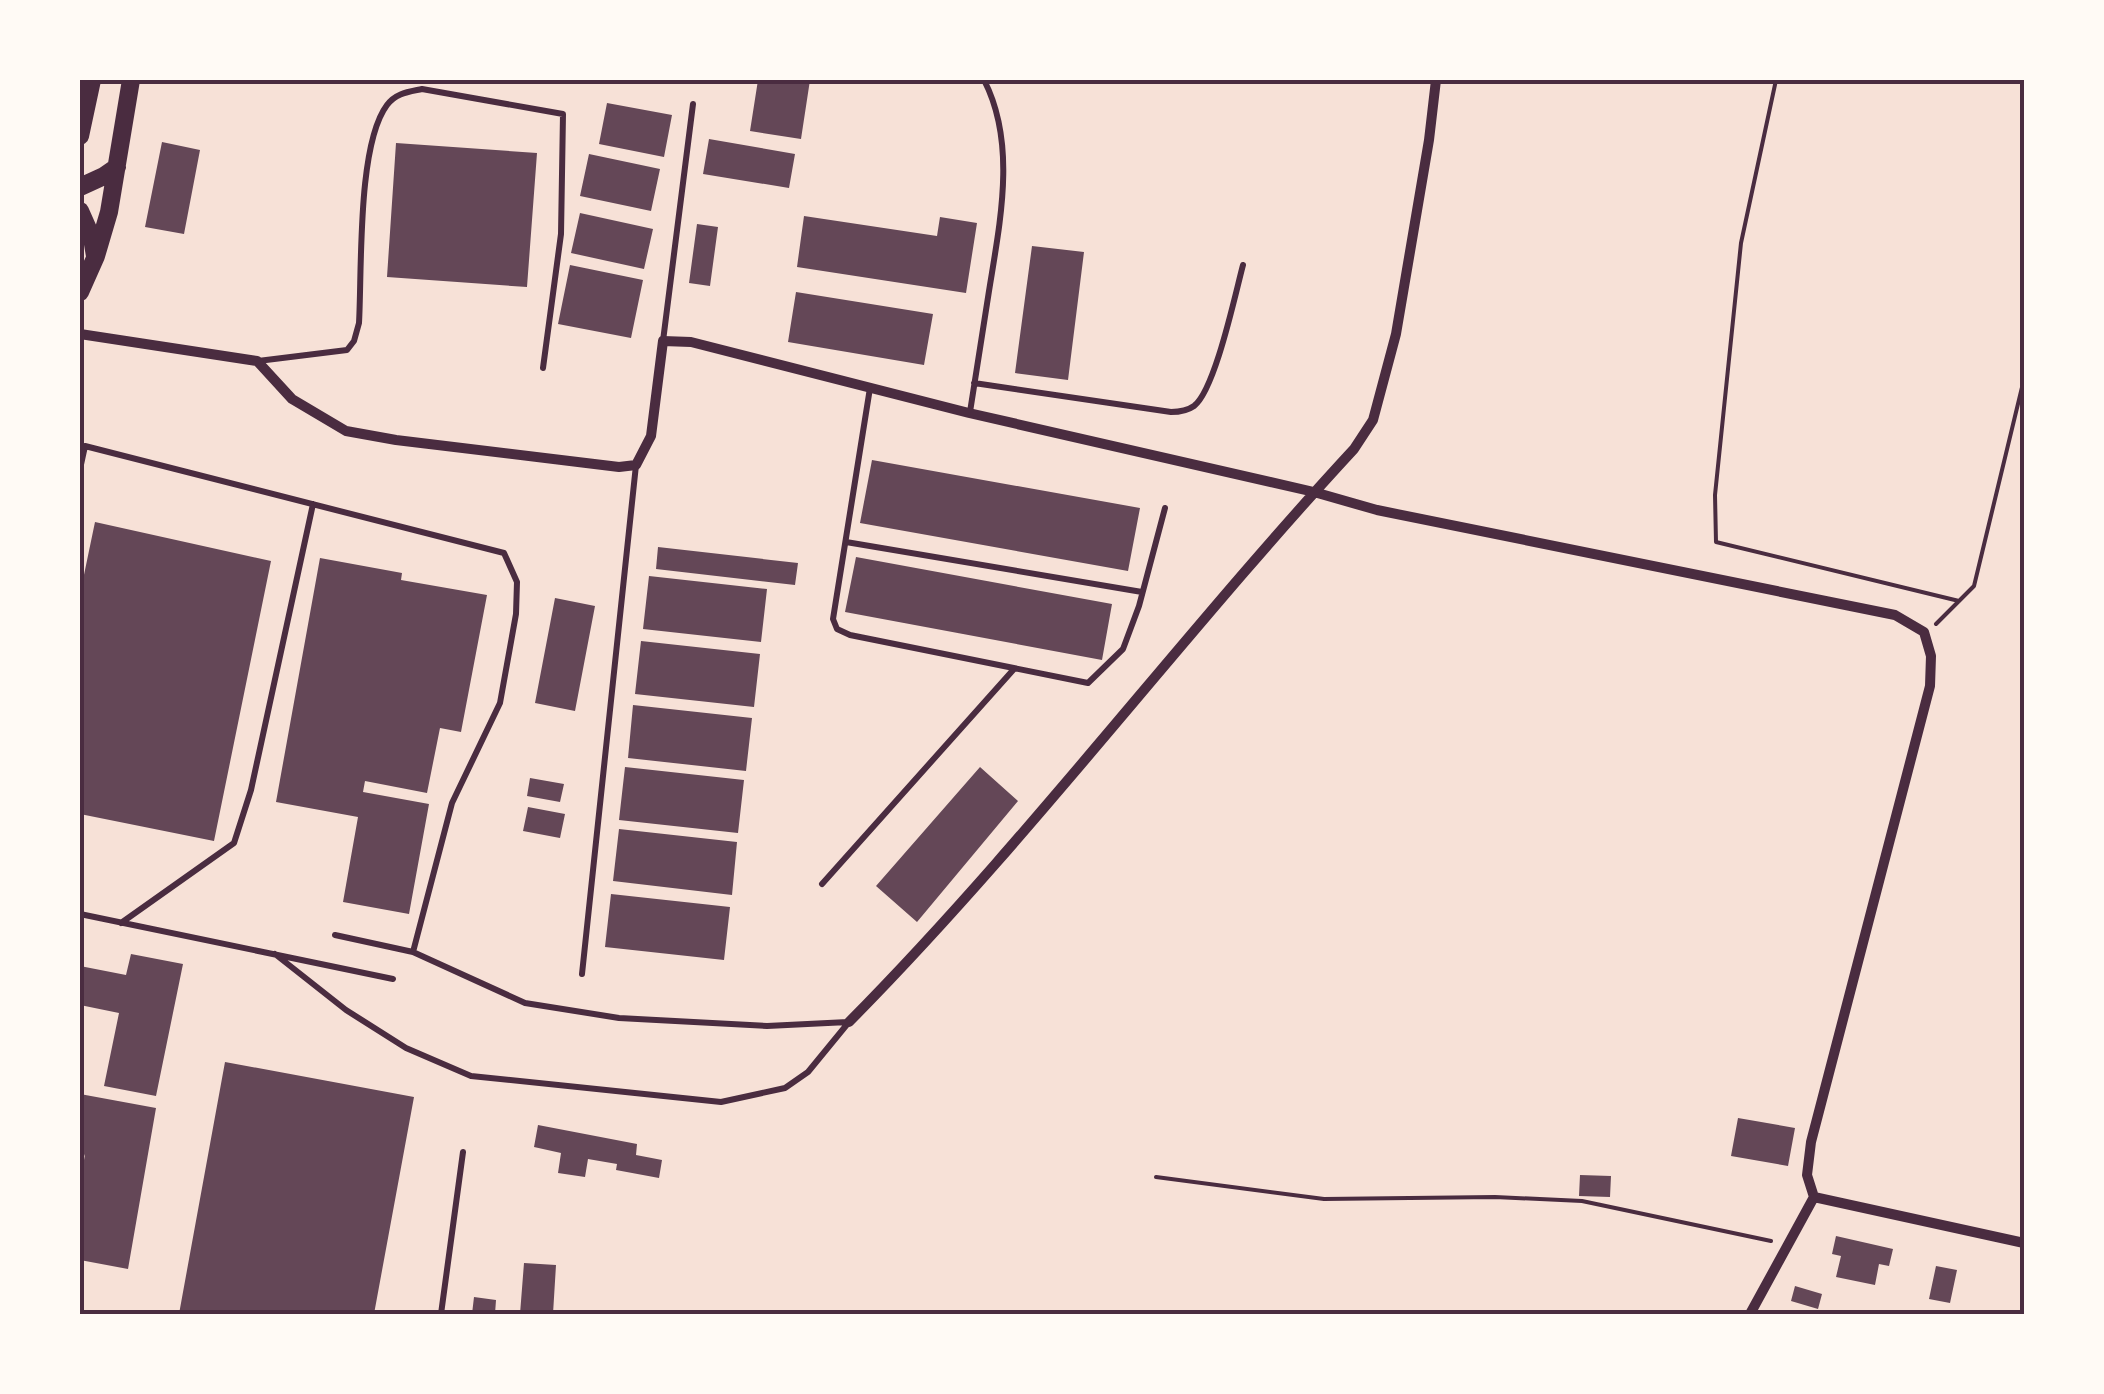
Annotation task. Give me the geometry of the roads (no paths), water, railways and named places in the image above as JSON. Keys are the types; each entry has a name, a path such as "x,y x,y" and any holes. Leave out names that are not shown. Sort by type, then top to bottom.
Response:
{"main road":[{"path":"80,136 92,80"},
{"path":"80,292 109,212 132,80"},
{"path":"80,187 117,167"},
{"path":"80,211 96,256"}],"street":[{"path":"849,1022 1038,814 1354,449 1373,420 1396,334 1436,80"},
{"path":"80,334 257,361 292,400 346,431 619,467 636,466 651,436 663,341 692,342 969,414 1378,510 1896,615 1924,632 1931,656 1930,686 1811,1142 1806,1176 1814,1197 1750,1314"},
{"path":"1814,1197 2024,1243"}],"lane":[{"path":"969,414 997,244 1004,172 994,100 984,80"},
{"path":"257,361 346,350 354,341 360,323 366,169 377,124 388,104 400,93 422,90 563,114 560,234 543,368"},
{"path":"663,341 693,104"},
{"path":"974,383 1183,411 1194,406 1208,388 1243,266"},
{"path":"870,388 833,620 838,629 850,634 1088,683 1123,649 1166,508"},
{"path":"80,469 86,446 504,553 518,582 500,703 452,802 414,952"},
{"path":"582,974 636,466"},
{"path":"121,922 234,844 251,790 313,504"},
{"path":"846,542 1142,592"},
{"path":"822,884 1014,668"},
{"path":"80,914 393,979"},
{"path":"334,935 414,952 526,1003 619,1018 767,1026 849,1022"},
{"path":"275,954 346,1010 406,1048 471,1076 722,1102 784,1088 808,1072 849,1022"},
{"path":"441,1314 463,1152"}]}
